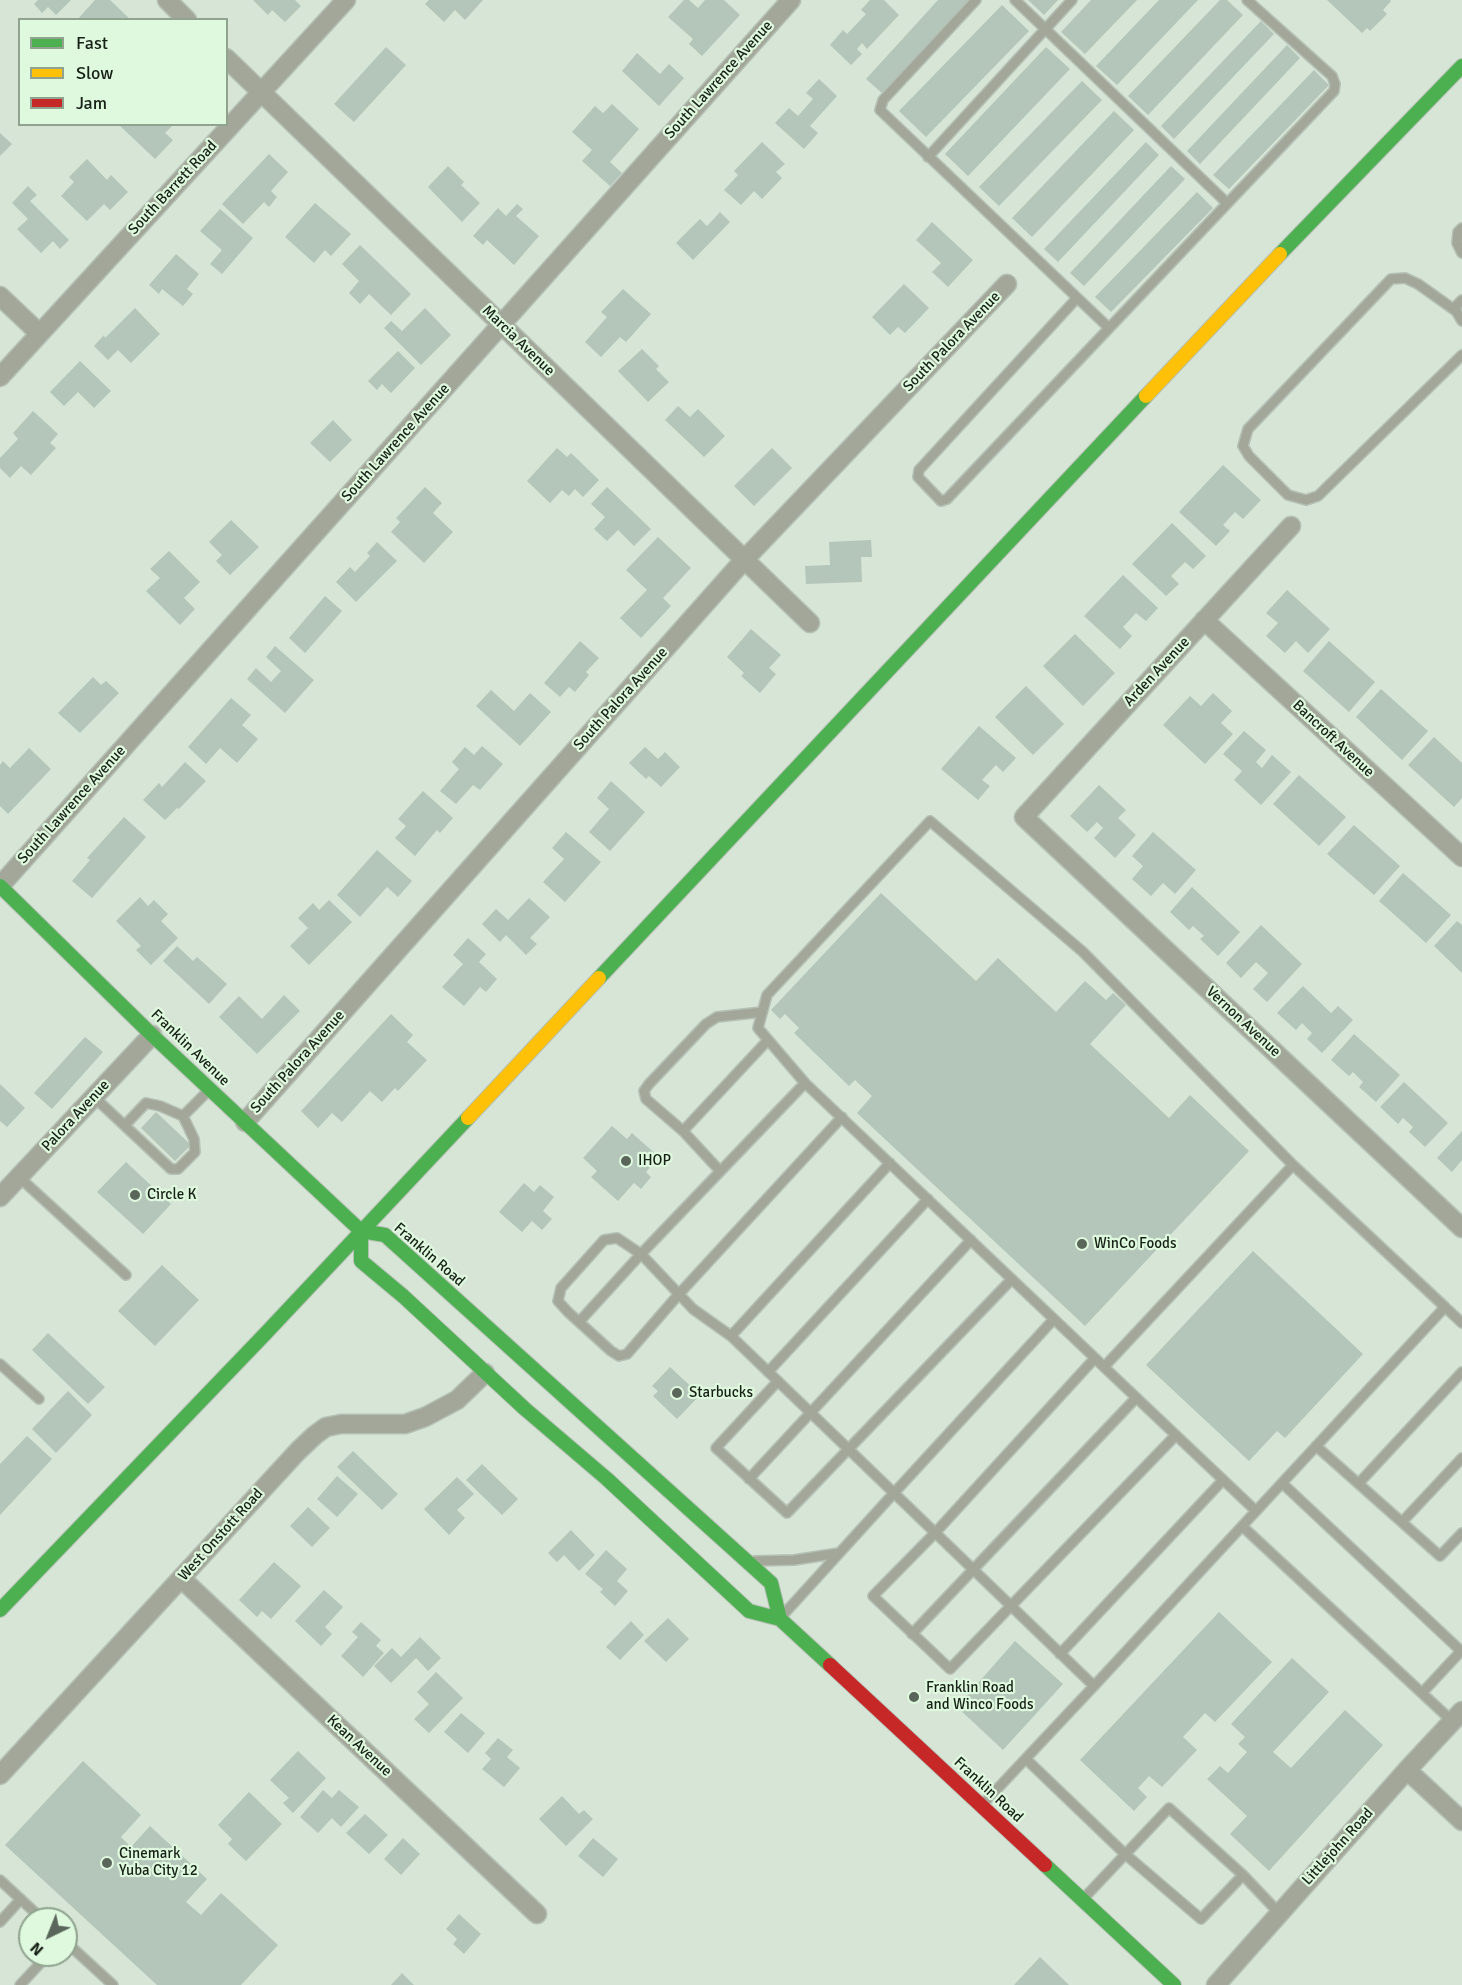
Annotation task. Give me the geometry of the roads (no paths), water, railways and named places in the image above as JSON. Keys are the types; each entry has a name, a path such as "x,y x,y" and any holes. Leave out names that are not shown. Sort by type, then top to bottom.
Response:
{"main road":[{"path":"0,1610 266,1333 1269,265 1462,66"},
{"name":"Franklin Avenue","path":"0,886 209,1090 361,1231"},
{"name":"Franklin Road","path":"780,1619 771,1583 385,1235 361,1231 361,1261 607,1479 749,1611 780,1619 1174,1985"}],"street":[{"path":"167,0 185,18"},
{"name":"South Barrett Road","path":"0,377 346,0"},
{"name":"South Lawrence Avenue","path":"0,886 791,0"},
{"name":"Marcia Avenue","path":"228,60 810,624"},
{"name":"South Palora Avenue","path":"245,1122 744,560 1007,284"},
{"path":"0,296 39,333"},
{"name":"Arden Avenue","path":"1024,817 1291,526"},
{"name":"Bancroft Avenue","path":"1204,620 1462,857"},
{"name":"Vernon Avenue","path":"1024,817 1462,1228"},
{"name":"Palora Avenue","path":"0,1197 152,1035"},
{"name":"West Onstott Road","path":"0,1775 298,1452 326,1427 340,1424 405,1424 425,1418 457,1400 485,1373"},
{"name":"Kean Avenue","path":"182,1579 537,1914"},
{"name":"Littlejohn Road","path":"1216,1985 1457,1716"},
{"path":"1407,1770 1462,1821"}],"lane":[{"path":"976,0 883,100 880,110 1109,328"},
{"path":"1015,0 1227,203"},
{"path":"928,157 1072,0"},
{"path":"1077,298 919,470 918,477 941,501 946,499 1334,91 1335,84 1332,76 1247,0"},
{"path":"1462,228 1458,232 1457,243 1462,253"},
{"path":"1462,321 1456,311 1418,284 1405,278 1391,279 1248,429 1243,446 1249,456 1288,495 1306,500 1318,496 1462,355"},
{"path":"1456,311 1457,305 1462,300"},
{"path":"1256,1511 806,1083 758,1028 768,994 930,820 1083,952 1293,1165 1462,1323"},
{"path":"720,1171 683,1131 646,1099 645,1091 706,1024 717,1017 762,1012"},
{"path":"683,1131 768,1040"},
{"path":"579,1322 641,1254 806,1083"},
{"path":"183,1116 209,1090"},
{"path":"94,1096 171,1169 178,1169 195,1152 194,1139 183,1116 160,1106 146,1103 125,1125"},
{"path":"842,1117 679,1294 627,1354 619,1356 558,1301 561,1288 604,1240 617,1238 641,1254 679,1294 693,1309 731,1336 1094,1686"},
{"path":"731,1336 890,1163"},
{"path":"1104,1367 1293,1165"},
{"path":"19,1177 126,1275"},
{"path":"768,1372 928,1199"},
{"path":"749,1479 971,1240"},
{"path":"778,1381 716,1448 787,1513 1012,1279"},
{"path":"981,1806 1445,1307"},
{"path":"780,1619 1054,1319"},
{"path":"1095,1358 935,1533 873,1596 912,1634 950,1670 1176,1435"},
{"path":"0,1364 39,1399"},
{"path":"1359,1483 1462,1372"},
{"path":"912,1634 1136,1398"},
{"path":"1316,1446 1440,1556 1462,1533"},
{"path":"1402,1522 1462,1458"},
{"path":"1060,1654 1223,1480"},
{"path":"1282,1483 1461,1651 1422,1694"},
{"path":"1242,1526 1422,1694 1457,1716"},
{"path":"747,1562 794,1560 839,1553"},
{"path":"1026,1759 1125,1854 1201,1919 1243,1875"},
{"path":"1082,1900 1169,1808 1243,1875 1279,1913"},
{"path":"0,1880 29,1907"},
{"path":"0,1922 21,1899"},
{"path":"78,1953 113,1985"},
{"path":"20,1985 37,1967"},
{"path":"95,1985 103,1976"}],"place":[{"name":"IHOP","path":"626,1161"},
{"name":"Circle K","path":"135,1195"},
{"name":"WinCo Foods","path":"1082,1244"},
{"name":"Starbucks","path":"677,1393"},
{"name":"Franklin Road and Winco Foods","path":"914,1697"},
{"name":"Cinemark Yuba City 12","path":"107,1863"}]}
